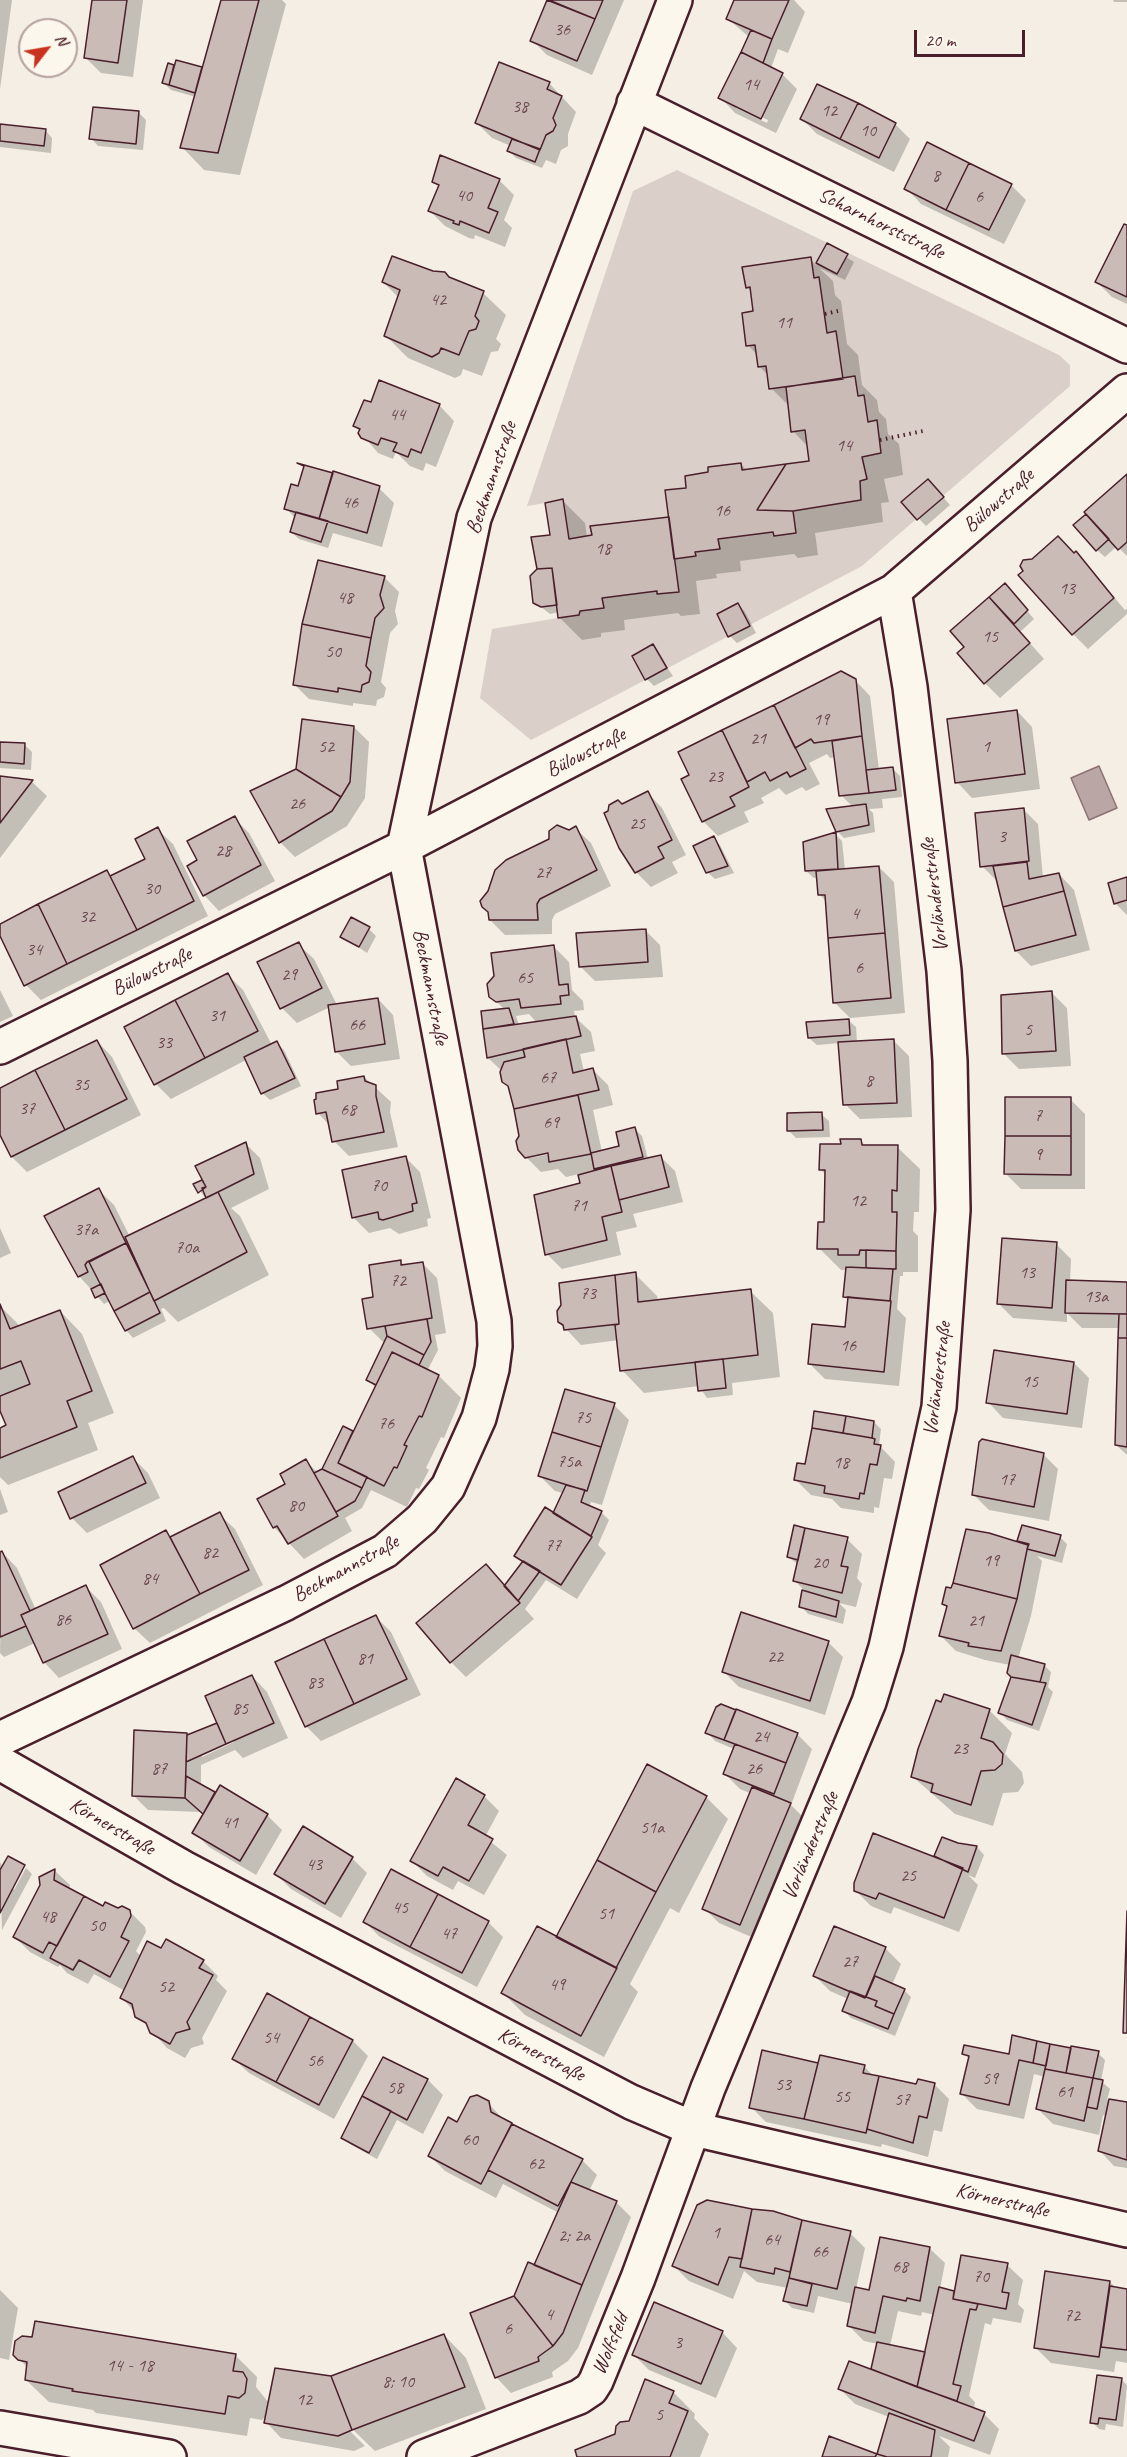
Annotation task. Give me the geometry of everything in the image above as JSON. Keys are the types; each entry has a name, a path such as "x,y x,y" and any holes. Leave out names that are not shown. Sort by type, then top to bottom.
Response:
{"street":[{"name":"Beckmannstraße","path":"0,1739 286,1602 385,1551 422,1519 455,1476 487,1395 495,1346 494,1321 404,847 474,518 675,0"},
{"name":"Scharnhorststraße","path":"634,103 1127,346"},
{"name":"Bülowstraße","path":"0,1047 404,847 894,591 1127,391"},
{"name":"Vorländerstraße","path":"694,2129 735,2022 828,1807 869,1702 886,1647 939,1407 953,1210 950,1061 944,971 910,687 894,591"},
{"name":"Körnerstraße","path":"0,1763 184,1868 631,2102 694,2129 1127,2230"},
{"name":"Wolfsfeld","path":"424,2457 579,2397 591,2389 638,2278 694,2129"},
{"path":"0,2428 153,2456"}],"path":[{"path":"825,314 838,311"},
{"path":"880,440 923,431"}],"shaded area":[{"path":"677,170 1059,355 1070,365 1070,386 862,566 531,740 480,698 492,629 558,618 556,605 537,569 531,537 550,534 545,503 527,506 633,191"},
{"path":"1099,766 1117,808 1089,820 1071,778"}],"building":[{"path":"92,0 127,0 118,63 84,58"},
{"path":"221,0 259,0 218,153 180,148"},
{"path":"547,0 595,19 577,61 530,41"},
{"path":"549,0 603,0 595,19"},
{"path":"734,0 789,0 772,39 726,19"},
{"path":"751,30 772,39 763,63 741,52"},
{"path":"741,52 783,73 761,119 718,98"},
{"path":"176,60 202,67 195,93 169,85"},
{"path":"499,62 550,82 547,89 562,96 553,118 556,125 553,131 546,135 540,150 475,123"},
{"path":"168,63 174,65 169,85 162,83"},
{"path":"817,84 858,103 840,139 800,119"},
{"path":"858,103 896,123 879,158 840,139"},
{"path":"93,107 139,111 136,144 89,139"},
{"path":"0,124 46,129 44,146 0,141"},
{"path":"512,139 540,149 535,162 507,151"},
{"path":"927,142 969,163 946,210 904,189"},
{"path":"440,155 500,179 488,208 498,212 489,233 460,221 459,225 453,223 454,221 428,211 439,185 432,182"},
{"path":"969,163 1012,184 989,230 946,210"},
{"path":"1124,224 1127,225 1127,297 1095,282"},
{"path":"827,243 848,254 837,274 816,263"},
{"path":"392,256 433,271 445,272 449,277 484,291 475,316 479,321 476,329 469,331 459,355 441,348 439,353 432,357 384,336 400,290 382,282"},
{"path":"811,257 814,278 819,277 827,333 836,331 843,379 769,389 766,366 758,367 755,345 746,346 742,313 753,311 750,287 746,288 742,267"},
{"path":"855,376 858,396 864,395 868,422 877,420 881,453 862,457 867,479 860,481 861,500 793,511 757,510 786,464 809,461 805,430 791,432 786,387"},
{"path":"379,380 440,404 421,453 411,449 408,457 393,451 397,443 381,438 378,445 361,438 358,433 360,429 353,426 364,400 371,402"},
{"path":"297,463 333,473 319,519 284,509 291,484 298,486 304,466"},
{"path":"741,463 742,470 786,464 757,510 793,511 796,533 774,536 773,532 718,539 720,549 695,552 696,556 674,559 665,490 686,488 685,476 708,472 708,467"},
{"path":"333,471 380,486 367,533 319,519"},
{"path":"1127,474 1127,542 1118,550 1084,512"},
{"path":"928,479 944,497 917,520 901,502"},
{"path":"563,499 569,539 592,535 590,526 669,517 679,592 657,594 657,591 602,598 604,608 580,611 579,615 558,618 552,568 537,569 531,537 550,535 545,503"},
{"path":"296,512 328,521 321,542 290,532"},
{"path":"1086,514 1109,539 1096,551 1073,525"},
{"path":"1058,536 1074,553 1076,551 1114,598 1072,635 1018,575 1023,571 1020,566 1023,560 1032,559"},
{"path":"318,560 385,576 380,595 384,608 375,618 371,638 302,624"},
{"path":"552,568 557,605 541,607 533,603 530,576 537,569"},
{"path":"1005,583 1028,610 1014,624 989,597"},
{"path":"989,597 1030,643 984,684 957,653 964,647 950,631"},
{"path":"738,603 750,626 728,637 717,614"},
{"path":"302,624 371,638 366,666 371,672 369,682 362,685 361,692 338,688 338,692 293,685"},
{"path":"653,644 667,668 645,680 632,656"},
{"path":"841,671 856,679 862,736 814,743 811,739 795,748 774,705"},
{"path":"774,705 806,769 790,777 787,772 770,781 765,772 747,782 722,730"},
{"path":"1017,710 1025,774 955,783 947,719"},
{"path":"302,719 354,726 350,782 341,797 296,769"},
{"path":"722,730 749,787 730,797 735,806 702,822 681,779 689,775 678,752"},
{"path":"862,736 869,793 839,796 832,741"},
{"path":"0,742 25,743 24,764 0,762"},
{"path":"893,767 896,790 869,793 866,770"},
{"path":"296,769 341,797 332,811 279,843 250,791"},
{"path":"0,776 33,780 0,823"},
{"path":"648,791 672,840 658,847 664,858 635,873 619,848 604,813 608,811 609,805 618,800 622,804"},
{"path":"866,804 869,825 836,832 826,809"},
{"path":"1024,808 1029,861 980,867 975,813"},
{"path":"235,816 261,865 203,896 187,866 197,860 187,841"},
{"path":"557,825 569,830 576,826 597,870 540,899 537,904 538,920 489,920 488,912 482,907 480,901 488,891 495,870 506,860 549,839 549,831"},
{"path":"158,827 194,901 137,930 110,876 145,859 135,839"},
{"path":"836,832 838,869 805,871 803,842"},
{"path":"714,836 728,866 706,873 693,846"},
{"path":"1027,862 1029,879 1059,873 1064,891 1003,907 993,866"},
{"path":"879,866 885,933 828,938 825,895 818,895 816,871"},
{"path":"107,870 137,930 67,964 38,904"},
{"path":"1127,877 1127,900 1114,904 1108,883"},
{"path":"1064,891 1076,935 1015,951 1003,907"},
{"path":"38,904 67,964 24,986 0,936 0,924"},
{"path":"351,917 370,927 359,947 340,937"},
{"path":"646,929 648,962 579,967 576,933"},
{"path":"885,933 891,998 833,1003 828,938"},
{"path":"299,942 322,988 280,1009 257,962"},
{"path":"554,945 559,985 568,984 569,995 560,996 561,1004 521,1008 519,999 496,1002 489,997 487,984 494,976 491,953"},
{"path":"228,973 258,1031 205,1058 175,1000"},
{"path":"1052,991 1056,1051 1002,1054 1001,995"},
{"path":"378,998 385,1044 335,1052 328,1005"},
{"path":"175,1000 205,1058 154,1085 124,1027"},
{"path":"509,1008 514,1024 483,1029 481,1011"},
{"path":"576,1016 581,1036 487,1058 483,1029"},
{"path":"849,1019 850,1035 808,1038 806,1022"},
{"path":"566,1039 573,1073 593,1068 599,1090 514,1109 508,1086 502,1082 500,1072 504,1062 525,1057 523,1049"},
{"path":"894,1039 897,1103 843,1105 838,1042"},
{"path":"97,1040 127,1099 65,1130 35,1070"},
{"path":"277,1041 295,1078 261,1094 244,1057"},
{"path":"35,1070 65,1130 11,1157 0,1135 0,1088"},
{"path":"364,1076 365,1081 376,1085 376,1096 384,1132 332,1142 326,1112 316,1114 314,1100 316,1093 338,1089 337,1081"},
{"path":"578,1095 591,1154 549,1162 548,1153 525,1158 518,1150 516,1141 519,1136 514,1109"},
{"path":"1005,1097 1071,1097 1071,1136 1005,1136"},
{"path":"822,1112 823,1130 787,1131 787,1113"},
{"path":"635,1127 643,1157 594,1169 591,1153 619,1146 616,1132"},
{"path":"1005,1136 1071,1136 1071,1175 1004,1174"},
{"path":"840,1139 861,1139 862,1145 898,1145 897,1191 892,1190 892,1212 897,1212 896,1251 860,1250 859,1255 838,1255 838,1249 817,1249 818,1222 824,1222 825,1170 819,1170 820,1144 841,1144"},
{"path":"246,1142 254,1174 206,1198 202,1188 206,1187 195,1166"},
{"path":"661,1155 669,1187 619,1200 611,1166"},
{"path":"406,1156 417,1203 412,1204 413,1211 383,1220 379,1219 378,1212 352,1218 342,1170"},
{"path":"611,1166 622,1212 602,1217 607,1240 545,1255 534,1195 580,1183 578,1175"},
{"path":"202,1180 206,1187 198,1193 193,1184"},
{"path":"99,1188 126,1243 87,1262 85,1265 88,1272 78,1277 44,1216"},
{"path":"218,1192 247,1252 154,1301 125,1237"},
{"path":"1002,1238 1057,1242 1052,1308 997,1304"},
{"path":"126,1243 150,1292 114,1311 89,1262"},
{"path":"866,1250 896,1251 896,1269 866,1268"},
{"path":"401,1260 401,1265 423,1262 432,1318 367,1329 362,1299 373,1297 369,1265"},
{"path":"846,1267 893,1269 890,1301 843,1297"},
{"path":"636,1272 638,1302 751,1289 758,1355 620,1371 615,1325 619,1324 615,1275"},
{"path":"615,1275 619,1324 564,1330 563,1325 558,1322 557,1311 561,1305 559,1283"},
{"path":"1066,1280 1127,1282 1127,1314 1065,1313"},
{"path":"101,1284 105,1293 95,1298 91,1289"},
{"path":"150,1292 160,1313 125,1331 114,1311"},
{"path":"848,1297 891,1301 884,1372 808,1364 812,1324 845,1327"},
{"path":"0,1304 10,1329 60,1310 92,1391 67,1401 77,1427 0,1458 0,1428 6,1425 0,1411 0,1396 30,1384 21,1361 0,1369"},
{"path":"1119,1314 1127,1314 1127,1338 1118,1338"},
{"path":"427,1319 431,1342 424,1355 387,1336 385,1326"},
{"path":"387,1336 424,1355 419,1365 392,1352 376,1385 366,1380"},
{"path":"1118,1338 1127,1338 1127,1447 1115,1445"},
{"path":"994,1350 1074,1362 1067,1414 986,1403"},
{"path":"392,1352 439,1375 422,1417 419,1416 404,1445 407,1446 397,1468 394,1467 384,1486 338,1463"},
{"path":"723,1359 726,1388 698,1391 695,1362"},
{"path":"565,1389 615,1403 601,1447 552,1432"},
{"path":"814,1411 846,1416 843,1433 812,1428"},
{"path":"846,1416 874,1421 872,1438 843,1433"},
{"path":"343,1426 353,1431 338,1463 367,1477 362,1488 322,1469"},
{"path":"812,1428 872,1438 875,1439 874,1444 881,1445 877,1465 870,1464 864,1494 860,1493 859,1499 824,1493 825,1486 794,1480 797,1463 805,1464"},
{"path":"552,1432 601,1447 587,1491 538,1476"},
{"path":"982,1439 1044,1453 1034,1507 972,1495 979,1442"},
{"path":"133,1456 146,1483 70,1519 58,1492"},
{"path":"306,1459 338,1516 288,1544 277,1526 273,1528 257,1499 285,1484 280,1474"},
{"path":"322,1469 362,1488 355,1501 336,1512 314,1473"},
{"path":"566,1485 585,1490 581,1502 602,1511 591,1536 553,1513"},
{"path":"545,1507 592,1537 561,1585 514,1556"},
{"path":"220,1512 249,1570 200,1594 170,1537"},
{"path":"794,1525 805,1528 798,1560 787,1557"},
{"path":"1022,1525 1061,1535 1055,1556 1027,1549 1029,1544 1017,1541"},
{"path":"805,1528 848,1537 841,1566 848,1567 842,1593 793,1581"},
{"path":"966,1529 989,1533 1028,1545 1017,1599 953,1583"},
{"path":"166,1530 200,1594 133,1629 100,1565"},
{"path":"2,1551 30,1611 21,1615 26,1626 0,1637 0,1552"},
{"path":"523,1561 540,1571 518,1601 504,1586"},
{"path":"486,1564 520,1603 450,1663 416,1623"},
{"path":"953,1583 1017,1599 1001,1651 968,1646 969,1643 939,1636 947,1606 942,1604 946,1587 951,1588"},
{"path":"86,1585 108,1634 43,1663 21,1615"},
{"path":"802,1590 839,1601 836,1617 799,1607"},
{"path":"741,1612 829,1641 810,1701 722,1672"},
{"path":"376,1615 407,1679 354,1704 324,1639"},
{"path":"324,1639 354,1704 305,1727 275,1662"},
{"path":"1011,1655 1045,1664 1040,1682 1011,1677 1007,1673"},
{"path":"252,1675 274,1723 226,1744 205,1696"},
{"path":"1011,1677 1046,1683 1032,1725 998,1713"},
{"path":"944,1694 990,1709 981,1738 993,1742 1003,1754 1002,1764 995,1770 981,1771 971,1805 931,1792 933,1784 911,1777 918,1749 936,1700 941,1702"},
{"path":"721,1704 736,1710 724,1740 705,1733 716,1707"},
{"path":"736,1709 798,1733 786,1763 724,1740"},
{"path":"217,1723 226,1744 186,1762 187,1735"},
{"path":"134,1730 187,1733 185,1798 132,1796"},
{"path":"735,1744 786,1763 774,1794 723,1774"},
{"path":"647,1764 707,1796 656,1892 597,1860"},
{"path":"186,1776 215,1792 203,1814 185,1798"},
{"path":"456,1778 485,1795 468,1825 493,1839 469,1881 443,1867 438,1876 410,1861"},
{"path":"220,1785 268,1814 240,1861 192,1833"},
{"path":"752,1787 791,1803 740,1925 702,1909"},
{"path":"303,1826 353,1857 325,1904 274,1874"},
{"path":"873,1833 963,1868 944,1918 879,1893 876,1899 854,1891 854,1883"},
{"path":"942,1837 958,1843 977,1846 968,1872 934,1856"},
{"path":"8,1856 25,1865 0,1913 0,1870"},
{"path":"597,1860 656,1892 616,1968 556,1937"},
{"path":"55,1869 54,1880 84,1896 57,1946 49,1942 43,1953 13,1937 40,1885 39,1877"},
{"path":"391,1869 438,1894 410,1947 363,1922"},
{"path":"438,1894 489,1921 462,1973 410,1947"},
{"path":"84,1896 103,1906 105,1902 130,1910 131,1916 121,1937 129,1941 110,1977 79,1960 73,1970 50,1958"},
{"path":"1127,1911 1127,2033 1123,2033"},
{"path":"537,1926 617,1968 581,2036 501,1993"},
{"path":"834,1926 886,1947 865,1998 813,1976"},
{"path":"166,1939 204,1960 199,1968 213,1975 187,2022 190,2029 176,2033 170,2044 150,2033 146,2023 135,2017 132,2004 120,1998 147,1941 161,1948"},
{"path":"875,1976 905,1989 894,2014 875,2006 877,2001 866,1997"},
{"path":"850,1991 877,2001 875,2006 894,2014 888,2029 842,2011"},
{"path":"267,1993 310,2017 276,2082 232,2059"},
{"path":"310,2017 353,2040 319,2105 276,2082"},
{"path":"1012,2035 1037,2041 1033,2063 1019,2060 1009,2105 960,2094 969,2056 962,2054 964,2045 1009,2054"},
{"path":"1037,2041 1050,2044 1046,2066 1033,2063"},
{"path":"1050,2044 1071,2048 1066,2073 1045,2069"},
{"path":"1071,2046 1099,2051 1093,2078 1066,2073"},
{"path":"762,2050 818,2063 804,2119 749,2108"},
{"path":"820,2055 865,2065 863,2073 879,2076 866,2133 804,2119"},
{"path":"383,2057 428,2079 407,2120 362,2096"},
{"path":"1045,2069 1093,2078 1084,2121 1036,2109"},
{"path":"879,2076 916,2084 918,2079 935,2083 927,2118 919,2116 913,2143 867,2129"},
{"path":"1093,2078 1103,2080 1097,2109 1087,2107"},
{"path":"477,2095 489,2101 491,2112 512,2123 481,2184 428,2156 448,2117 457,2122 470,2097"},
{"path":"362,2096 391,2111 369,2153 341,2138"},
{"path":"1109,2099 1127,2102 1127,2160 1098,2151"},
{"path":"512,2124 583,2159 558,2206 488,2170"},
{"path":"571,2182 617,2201 582,2285 534,2265"},
{"path":"707,2200 752,2209 742,2259 729,2257 718,2285 672,2266 697,2205"},
{"path":"752,2209 773,2211 802,2220 790,2272 775,2268 774,2274 740,2267"},
{"path":"802,2220 851,2231 837,2289 789,2278"},
{"path":"880,2237 930,2247 920,2301 907,2298 906,2301 883,2296 875,2333 847,2326 855,2287 869,2290"},
{"path":"961,2255 1008,2263 1002,2292 1009,2293 1006,2309 953,2299"},
{"path":"528,2262 582,2285 563,2333 553,2346 514,2296"},
{"path":"1045,2271 1110,2281 1099,2357 1034,2348"},
{"path":"789,2278 812,2284 807,2306 783,2301"},
{"path":"1110,2286 1127,2289 1127,2350 1101,2347"},
{"path":"939,2287 954,2291 953,2299 978,2304 976,2310 970,2309 953,2384 961,2386 957,2401 917,2387"},
{"path":"514,2296 553,2346 538,2357 539,2361 495,2378 470,2313"},
{"path":"654,2302 723,2331 701,2384 632,2355"},
{"path":"35,2321 236,2354 233,2371 243,2372 247,2379 245,2393 239,2398 228,2396 225,2414 72,2391 73,2389 25,2380 27,2362 18,2360 13,2355 15,2341 22,2336 32,2337"},
{"path":"444,2334 465,2387 352,2430 331,2376"},
{"path":"877,2342 925,2352 917,2387 871,2369"},
{"path":"849,2361 985,2412 974,2441 838,2389"},
{"path":"275,2368 331,2376 352,2430 338,2436 264,2423"},
{"path":"1097,2375 1122,2378 1116,2420 1099,2418 1098,2424 1090,2423"},
{"path":"645,2379 674,2391 669,2403 688,2411 670,2457 577,2457 575,2450 615,2434 616,2426 620,2422 629,2421"},
{"path":"889,2413 935,2430 931,2457 887,2457 877,2454"},
{"path":"829,2436 877,2454 875,2457 822,2457"}]}
